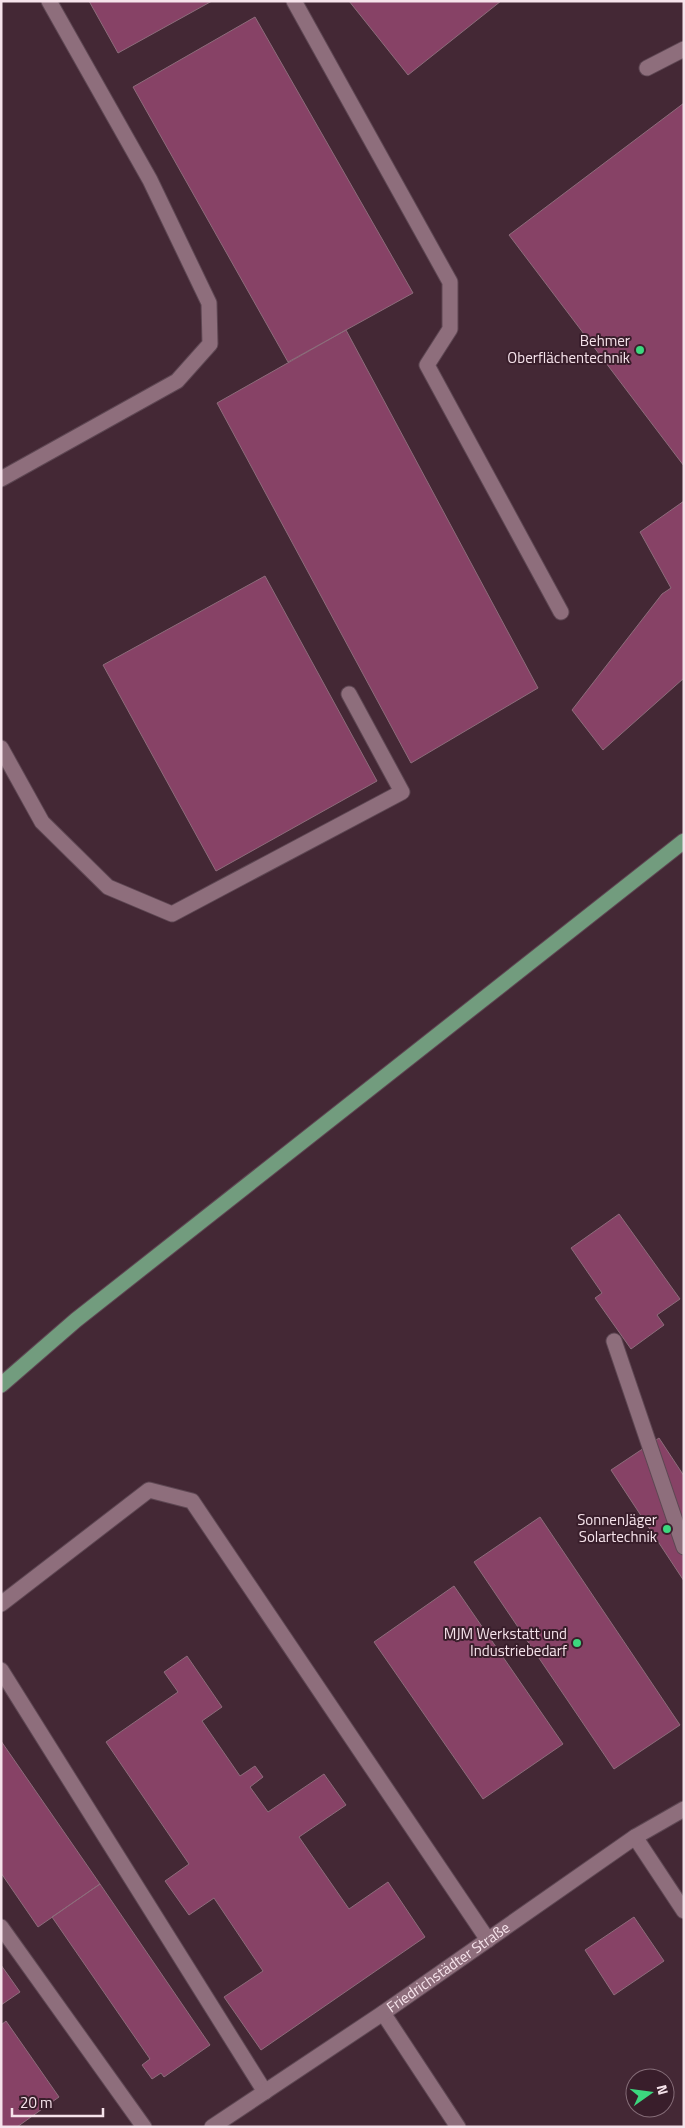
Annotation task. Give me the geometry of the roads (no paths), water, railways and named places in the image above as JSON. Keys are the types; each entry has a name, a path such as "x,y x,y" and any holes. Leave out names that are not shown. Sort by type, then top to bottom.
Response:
{"main road":[{"path":"1,1385 76,1320 684,841"}],"street":[{"path":"1,478 177,381 210,344 209,303 150,180 49,1"},
{"path":"294,1 450,282 450,329 427,365 561,612"},
{"path":"647,68 684,48"},
{"path":"1,748 42,822 108,887 172,914 402,792 348,694"},
{"path":"614,1341 684,1547"},
{"path":"1,1604 149,1490 192,1501 488,1940"},
{"path":"1,1670 265,2092"},
{"name":"Friedrichstädter Straße","path":"212,2127 383,2013 635,1837 684,1809"},
{"path":"635,1837 684,1911"},
{"path":"1,1927 144,2127"},
{"path":"383,2013 458,2127"}],"place":[{"name":"Behmer Oberflächentechnik","path":"640,350"},
{"name":"SonnenJäger Solartechnik","path":"667,1529"},
{"name":"MJM Werkstatt und Industriebedarf","path":"577,1643"}]}
